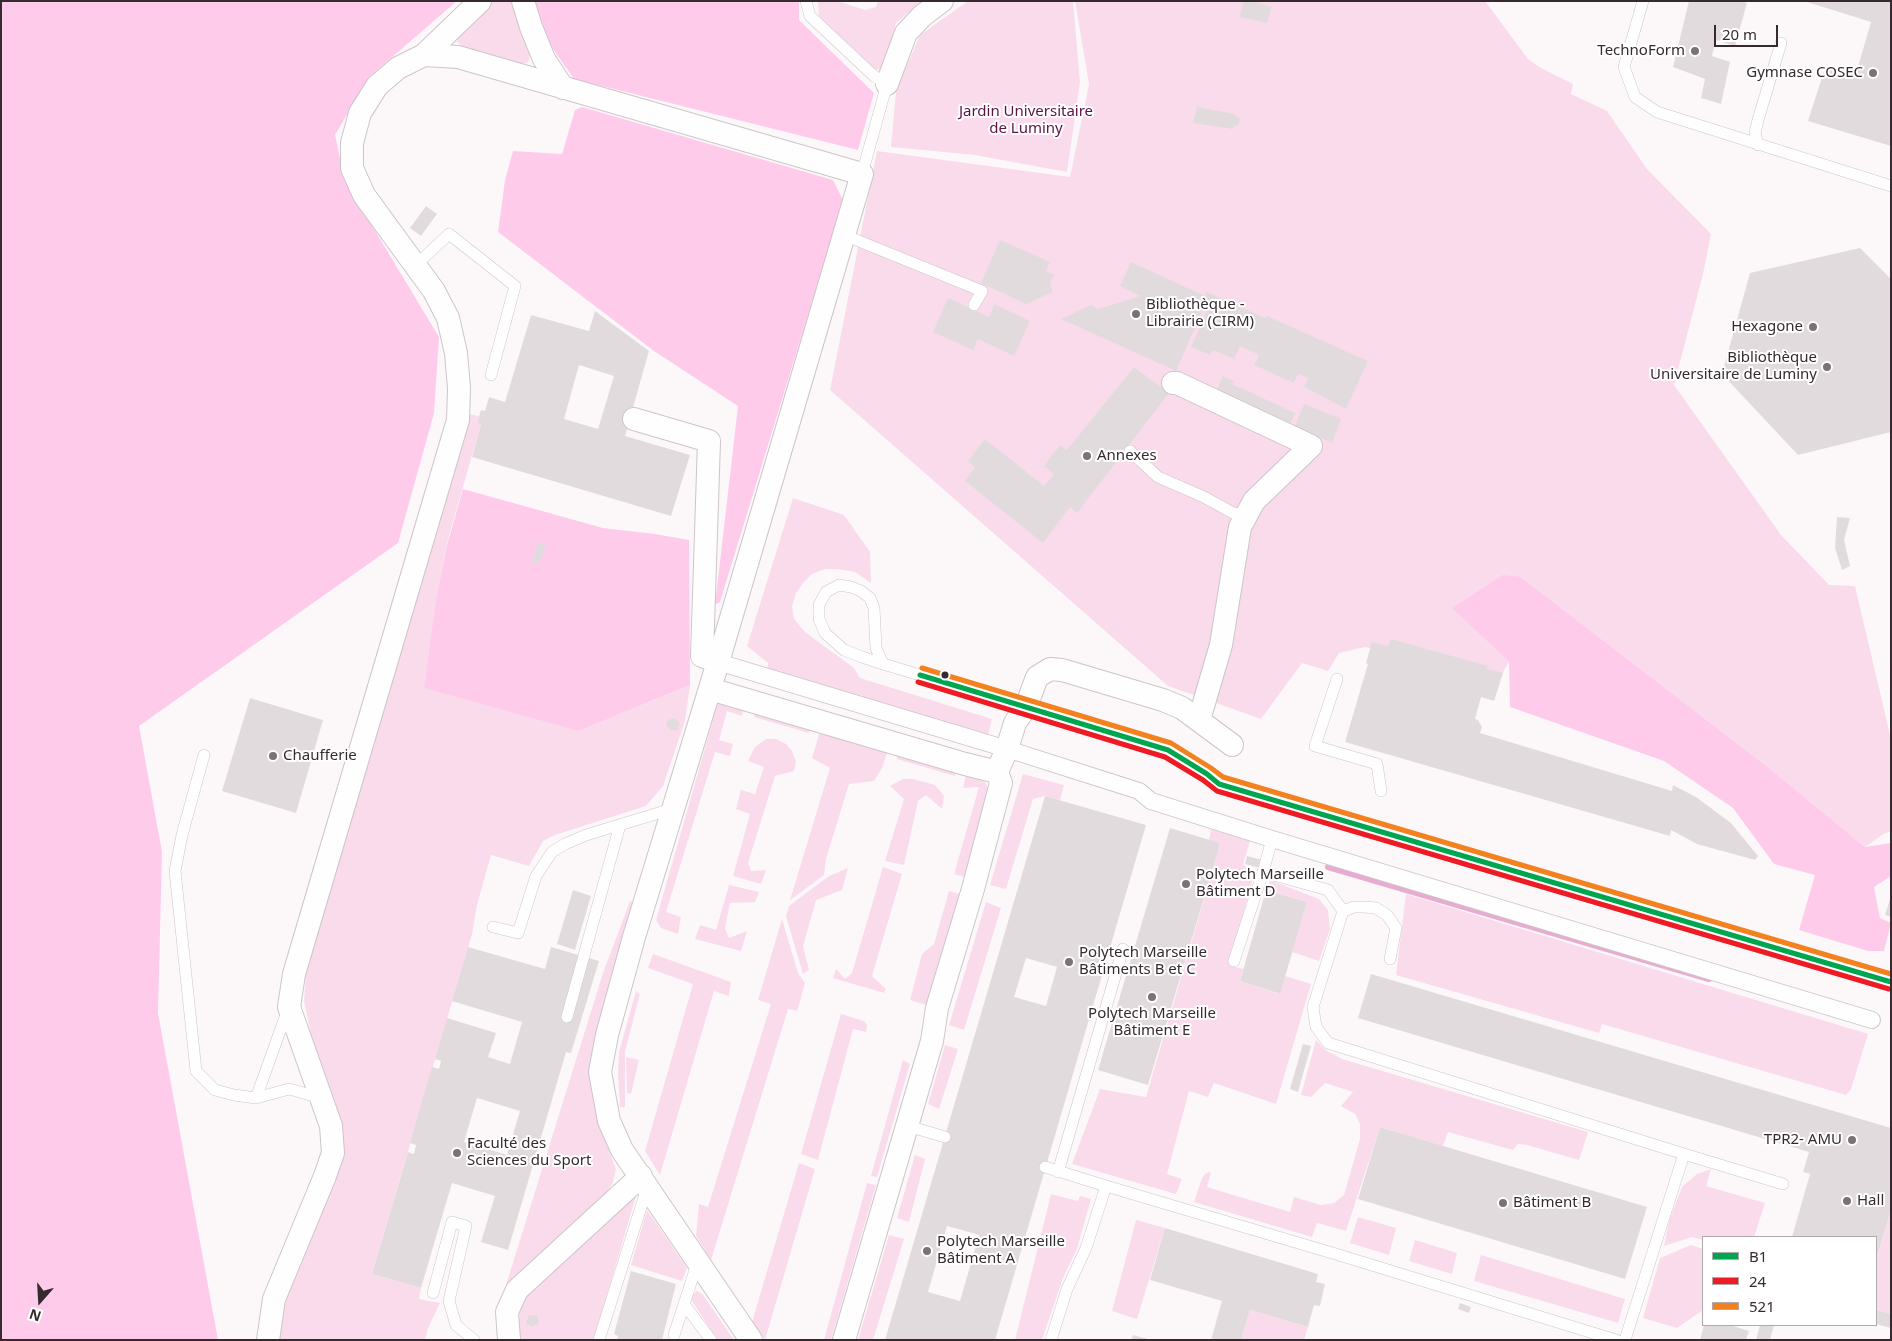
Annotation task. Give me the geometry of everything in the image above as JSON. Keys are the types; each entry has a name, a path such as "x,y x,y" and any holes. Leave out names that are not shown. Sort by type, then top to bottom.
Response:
{"street":[{"path":"268,1340 274,1299 333,1153 332,1126 288,1007 294,974 458,420 459,388 456,353 448,318 434,291 364,195 352,168 352,143 360,113 377,86 398,68 424,55 480,1"},
{"path":"523,1 544,59 563,88"},
{"path":"887,84 906,33 922,16 942,1"},
{"path":"424,55 458,57 862,174 710,689 634,937 607,1035 600,1072 609,1121 622,1150 751,1340"},
{"path":"1173,383 1177,383 1311,446 1254,502 1240,527 1221,645 1199,720"},
{"path":"634,419 709,441 702,656 1139,791 1151,801 1272,839 1872,1020"},
{"path":"844,1340 932,1041 937,1008 973,888 1001,783 997,772 1015,723 1026,707 1037,677 1050,669 1062,670 1163,700 1182,708 1232,745"},
{"path":"710,689 997,772"},
{"path":"509,1340 507,1312 516,1290 644,1181"}],"lane":[{"path":"806,1 810,16 874,76 887,84 862,174"},
{"path":"1643,1 1624,67 1635,97 1657,112 1891,186"},
{"path":"1758,145 1755,133 1756,126 1781,43"},
{"path":"415,266 449,234 515,286 491,375"},
{"path":"844,235 982,291 974,305"},
{"path":"1130,451 1158,477 1204,497 1233,513 1247,515"},
{"path":"883,664 876,648 874,608 870,598 856,588 839,584 826,592 819,604 819,619 825,633 844,650 883,664 1168,750 1219,784 1891,982"},
{"path":"1337,678 1315,746 1377,764 1381,791"},
{"path":"204,755 174,871 196,1071 215,1090 234,1095 256,1098 289,1089 321,1098"},
{"path":"492,927 518,934 536,876 552,852 586,835 672,809"},
{"path":"566,1017 620,825"},
{"path":"1234,961 1272,839"},
{"path":"1263,872 1328,890 1343,911"},
{"path":"1343,911 1354,907 1376,908 1387,915 1396,928 1390,959"},
{"path":"1343,911 1313,1007 1316,1027 1328,1043 1783,1184"},
{"path":"1058,1172 1123,949"},
{"path":"256,1098 288,1007"},
{"path":"908,1126 945,1137"},
{"path":"1625,1340 1684,1154"},
{"path":"1045,1167 1339,1254 1616,1340"},
{"path":"599,1340 644,1181"},
{"path":"1051,1340 1067,1289 1086,1248 1106,1186"},
{"path":"433,1293 452,1222 466,1226 449,1302 456,1325 474,1340"},
{"path":"674,1335 698,1261"},
{"path":"684,1304 711,1340"}],"green space":[{"path":"492,1 515,1 530,54 527,63 522,64 463,47 457,42 457,36 461,29"},
{"path":"818,1 837,1 865,10 876,7 878,1 922,1 896,23 883,70 875,69 819,16"},
{"name":"Jardin Universitaire de Luminy","path":"968,1 1073,1 1080,82 1067,172 975,155 891,147 896,91 920,35"},
{"path":"1075,1 1485,1 1528,59 1541,68 1573,84 1571,94 1607,111 1647,169 1711,234 1703,274 1674,385 1781,535 1829,585 1855,586 1891,739 1891,832 1885,833 1865,847 1773,771 1521,577 1453,608 1509,662 1498,681 1365,647 1339,653 1328,671 1302,663 1261,719 1168,686 830,390 877,151 1070,177 1089,84"},
{"path":"468,414 479,416 477,422 481,424 448,539 437,594 579,731 690,685 685,721 663,786 646,806 555,835 543,841 529,866 491,855 477,905 472,934 372,1274 421,1288 419,1299 440,1303 428,1328 425,1340 276,1340 281,1312 343,1153 343,1135 316,1058 304,1001 306,971 465,438"},
{"path":"793,498 844,515 870,552 871,583 855,572 837,569 825,569 812,574 796,593 792,606 794,619 805,632 854,668 860,678 992,719 988,736 767,673 768,663 747,646"},
{"path":"722,699 744,706 742,716 727,711 719,740 733,744 730,756 715,752 666,912 681,917 678,934 661,928 656,920 717,706"},
{"path":"756,708 813,725 809,733 754,717"},
{"path":"821,728 889,747 882,768 874,781 849,784 826,859 824,875 790,900 830,768 812,758"},
{"path":"766,739 776,739 786,744 792,751 796,762 794,771 775,776 748,863 751,871 766,870 761,884 733,876 750,814 736,809 741,790 755,794 764,767 748,761 755,747"},
{"path":"898,750 957,767 955,776 897,759"},
{"path":"967,770 981,775 992,795 968,878 954,874 979,787 963,788"},
{"path":"1023,774 1064,785 1060,800 1045,796 1033,799 1006,889 990,885"},
{"path":"903,779 913,779 935,785 944,796 942,809 926,795 918,801 904,865 885,861 904,799 890,786"},
{"path":"1211,829 1250,841 1243,865 1255,871 1229,965 1243,969 1240,981 1279,994 1285,976 1311,984 1276,1104 1214,1083 1208,1097 1189,1091 1167,1174 1182,1179 1176,1194 1072,1164 1100,1089 1146,1097 1219,848 1220,843 1209,840"},
{"path":"883,867 902,874 872,976 886,989 884,993 833,978 836,969 845,979 852,973"},
{"path":"848,868 842,890 816,900 803,946 809,970 803,974 786,916 789,906 829,876"},
{"path":"1270,880 1319,899 1328,910 1330,929 1319,961 1292,952 1307,902 1266,890"},
{"path":"729,885 759,892 755,902 730,903 725,928 729,938 747,931 741,951 695,939 700,925 716,930"},
{"path":"949,891 964,895 934,997 926,1005 910,1000 922,954 934,944"},
{"path":"1406,894 1868,1034 1851,1089 1846,1095 1602,1024 1599,1033 1396,975"},
{"path":"630,901 635,903 602,1132 616,1169 613,1182 608,1191 506,1285 603,973"},
{"path":"986,902 1001,908 964,1030 949,1025"},
{"path":"782,919 798,973 805,983 797,1011 788,1009 711,1260 696,1236 699,1204 708,1207 771,1004 758,1000"},
{"path":"653,954 731,982 729,996 714,991 660,1175 645,1151 693,984 648,968"},
{"path":"636,991 640,994 625,1052 625,1107 620,1107 619,1052"},
{"path":"841,1014 864,1021 867,1025 866,1032 853,1029 818,1160 801,1154"},
{"path":"1316,1040 1327,1051 1342,1059 1588,1132 1579,1160 1527,1145 1518,1144 1513,1150 1448,1132 1443,1146 1380,1127 1346,1231 1317,1223 1312,1237 1194,1202 1202,1178 1206,1173 1211,1172 1207,1187 1290,1212 1294,1197 1321,1205 1334,1203 1344,1195 1360,1139 1360,1124 1355,1114 1341,1106 1353,1092 1325,1083 1311,1097 1301,1095"},
{"path":"945,1045 958,1049 939,1109 928,1104"},
{"path":"626,1057 639,1060 631,1094 627,1093"},
{"path":"903,1060 910,1064 877,1177 871,1176"},
{"path":"915,1155 925,1159 909,1222 897,1218"},
{"path":"799,1163 815,1169 765,1340 752,1322"},
{"path":"1711,1169 1706,1186 1765,1203 1754,1236 1702,1236 1702,1240 1692,1237 1664,1246 1669,1221 1682,1187 1697,1174"},
{"path":"867,1183 876,1185 831,1340 824,1340"},
{"path":"638,1189 594,1340 518,1340 517,1324 523,1300"},
{"path":"1051,1194 1078,1201 1080,1196 1091,1199 1077,1249 1063,1278 1042,1340 1015,1340"},
{"path":"647,1210 687,1268 682,1281 631,1265"},
{"path":"1891,1210 1891,1314 1877,1310 1877,1258"},
{"path":"1358,1217 1396,1228 1389,1255 1350,1243"},
{"path":"1136,1220 1165,1228 1137,1319 1112,1311"},
{"path":"889,1235 904,1239 873,1340 858,1340"},
{"path":"1415,1240 1457,1253 1452,1274 1409,1261"},
{"path":"1691,1245 1702,1249 1702,1311 1677,1328 1643,1318 1660,1258"},
{"path":"1481,1255 1625,1299 1618,1323 1474,1281"},
{"path":"697,1291 703,1295 734,1340 717,1340 692,1301 692,1295"},
{"path":"1250,1310 1308,1327 1304,1340 1241,1340"}],"shaded area":[{"path":"1,1 457,1 369,77 335,135 345,181 439,337 434,413 398,543 139,726 162,852 158,1013 218,1340 1,1340"},
{"path":"534,1 799,1 799,20 874,93 858,150 574,79 548,42"},
{"path":"582,107 833,180 843,200 720,602 715,605 738,406 654,351 498,232 505,180 513,151 562,154 575,110"},
{"path":"463,489 603,528 689,540 690,685 579,731 424,688 437,594 447,545"},
{"path":"1503,575 1521,577 1773,771 1865,847 1891,843 1891,876 1874,887 1880,918 1891,923 1884,951 1868,951 1799,930 1815,875 1774,864 1733,808 1664,761 1510,707 1509,662 1452,608"}],"building":[{"path":"1243,1 1252,1 1272,7 1267,23 1240,17"},
{"name":"TechnoForm","path":"1689,1 1741,1 1747,3 1735,46 1716,40 1712,56 1730,62 1721,104 1701,98 1705,79 1673,67"},
{"name":"Gymnase COSEC","path":"1804,1 1891,1 1891,146 1808,121 1825,68 1855,77 1871,22"},
{"path":"1197,107 1235,114 1240,118 1238,126 1235,125 1233,129 1193,123"},
{"path":"426,206 437,214 421,236 410,228"},
{"path":"1000,240 1050,262 1046,271 1054,275 1050,283 1053,292 1026,304 981,283"},
{"name":"Hexagone","path":"1860,248 1891,279 1891,432 1798,455 1722,374 1750,273"},
{"name":"Bibliothèque - Librairie (CIRM)","path":"1131,262 1203,295 1197,306 1203,309 1176,371 1061,319 1091,305 1098,309 1140,296 1120,286"},
{"path":"1207,292 1265,318 1267,316 1368,361 1346,409 1304,387 1308,378 1298,374 1294,383 1254,365 1259,355 1240,346 1234,359 1213,350 1210,355 1191,347 1208,309 1201,305"},
{"path":"948,298 989,317 994,304 1030,321 1014,356 978,339 973,350 933,332"},
{"path":"595,311 649,351 625,436 690,455 671,516 472,457 481,424 477,423 481,410 485,411 489,397 505,402 531,315 589,331","holes":["579,365 614,376 598,429 564,419"]},
{"name":"Annexes","path":"1134,367 1169,393 1077,513 1070,507 1043,543 965,481 975,467 968,461 985,439 1044,486 1054,474 1044,466 1060,445 1067,450"},
{"path":"1223,376 1234,381 1232,384 1295,413 1291,423 1217,390"},
{"path":"1304,404 1341,419 1332,443 1295,426"},
{"path":"1837,517 1850,518 1844,540 1850,566 1842,570 1835,548"},
{"path":"538,542 546,544 539,564 532,562"},
{"path":"1391,639 1488,666 1487,669 1503,673 1494,701 1481,697 1475,719 1478,720 1482,727 1480,733 1672,791 1673,785 1696,797 1731,823 1758,856 1755,860 1697,844 1671,830 1670,836 1345,742 1368,664 1366,663 1372,642 1388,646"},
{"name":"Chaufferie","path":"250,698 323,720 296,813 222,791"},
{"path":"674,718 680,723 677,730 671,730 666,726 668,720"},
{"path":"1045,796 1146,825 995,1340 885,1340","holes":["1026,958 1057,967 1046,1006 1014,997","947,1226 979,1235 960,1301 928,1292"]},
{"path":"1170,828 1220,843 1148,1085 1098,1070"},
{"path":"1247,856 1263,860 1260,868 1245,864"},
{"path":"573,890 591,896 575,950 557,944"},
{"path":"1266,890 1307,902 1280,994 1240,981"},
{"path":"1891,899 1891,917 1885,915"},
{"name":"Faculté des Sciences du Sport","path":"468,947 545,969 551,947 599,961 571,1053 566,1052 508,1250 481,1242 495,1196 452,1183 421,1288 372,1274 408,1152 414,1154 416,1145 410,1143 432,1067 439,1069 441,1061 435,1059 447,1018 496,1033 488,1057 510,1064 522,1022 452,1001","holes":["477,1098 520,1111 507,1155 464,1142"]},
{"path":"1371,974 1891,1128 1891,1210 1877,1257 1877,1236 1792,1236 1810,1174 1803,1172 1809,1152 1358,1018"},
{"path":"1303,1044 1311,1046 1298,1092 1290,1089"},
{"name":"Bâtiment B","path":"1380,1127 1647,1207 1625,1279 1358,1199"},
{"path":"1165,1228 1318,1274 1316,1282 1325,1284 1320,1306 1314,1305 1308,1327 1250,1310 1241,1340 1211,1340 1222,1301 1150,1280"},
{"path":"631,1271 676,1284 662,1340 617,1340 618,1336 614,1334"},
{"path":"1460,1303 1471,1307 1469,1313 1458,1309"},
{"path":"1877,1310 1891,1314 1891,1328 1877,1324"},
{"path":"529,1315 537,1315 539,1323 532,1327 526,1323"},
{"path":"1704,1326 1733,1326 1749,1331 1746,1340 1700,1340"},
{"path":"1760,1326 1774,1326 1770,1340 1756,1340"},
{"path":"1133,1335 1148,1339 1148,1340 1131,1340"}],"waterway":[{"path":"1328,867 1709,979"}],"transit line":[{"name":"521","path":"922,668 1171,743 1223,777 1891,974"},
{"name":"B1","path":"920,675 1168,750 1207,774 1219,784 1891,982"},
{"name":"24","path":"918,682 1165,757 1203,780 1217,791 1889,989"}],"place":[{"name":"TechnoForm","path":"1695,51"},
{"name":"Gymnase COSEC","path":"1873,73"},
{"name":"Bibliothèque - Librairie (CIRM)","path":"1136,314"},
{"name":"Hexagone","path":"1813,327"},
{"name":"Bibliothèque Universitaire de Luminy","path":"1827,367"},
{"name":"Annexes","path":"1087,456"},
{"name":"Chaufferie","path":"273,756"},
{"name":"Polytech Marseille Bâtiment D","path":"1186,884"},
{"name":"Polytech Marseille Bâtiments B et C","path":"1069,962"},
{"name":"Polytech Marseille Bâtiment E","path":"1152,997"},
{"name":"TPR2- AMU","path":"1852,1140"},
{"name":"Faculté des Sciences du Sport","path":"457,1153"},
{"name":"Hall","path":"1847,1201"},
{"name":"Bâtiment B","path":"1503,1203"},
{"name":"Polytech Marseille Bâtiment A","path":"927,1251"}]}
